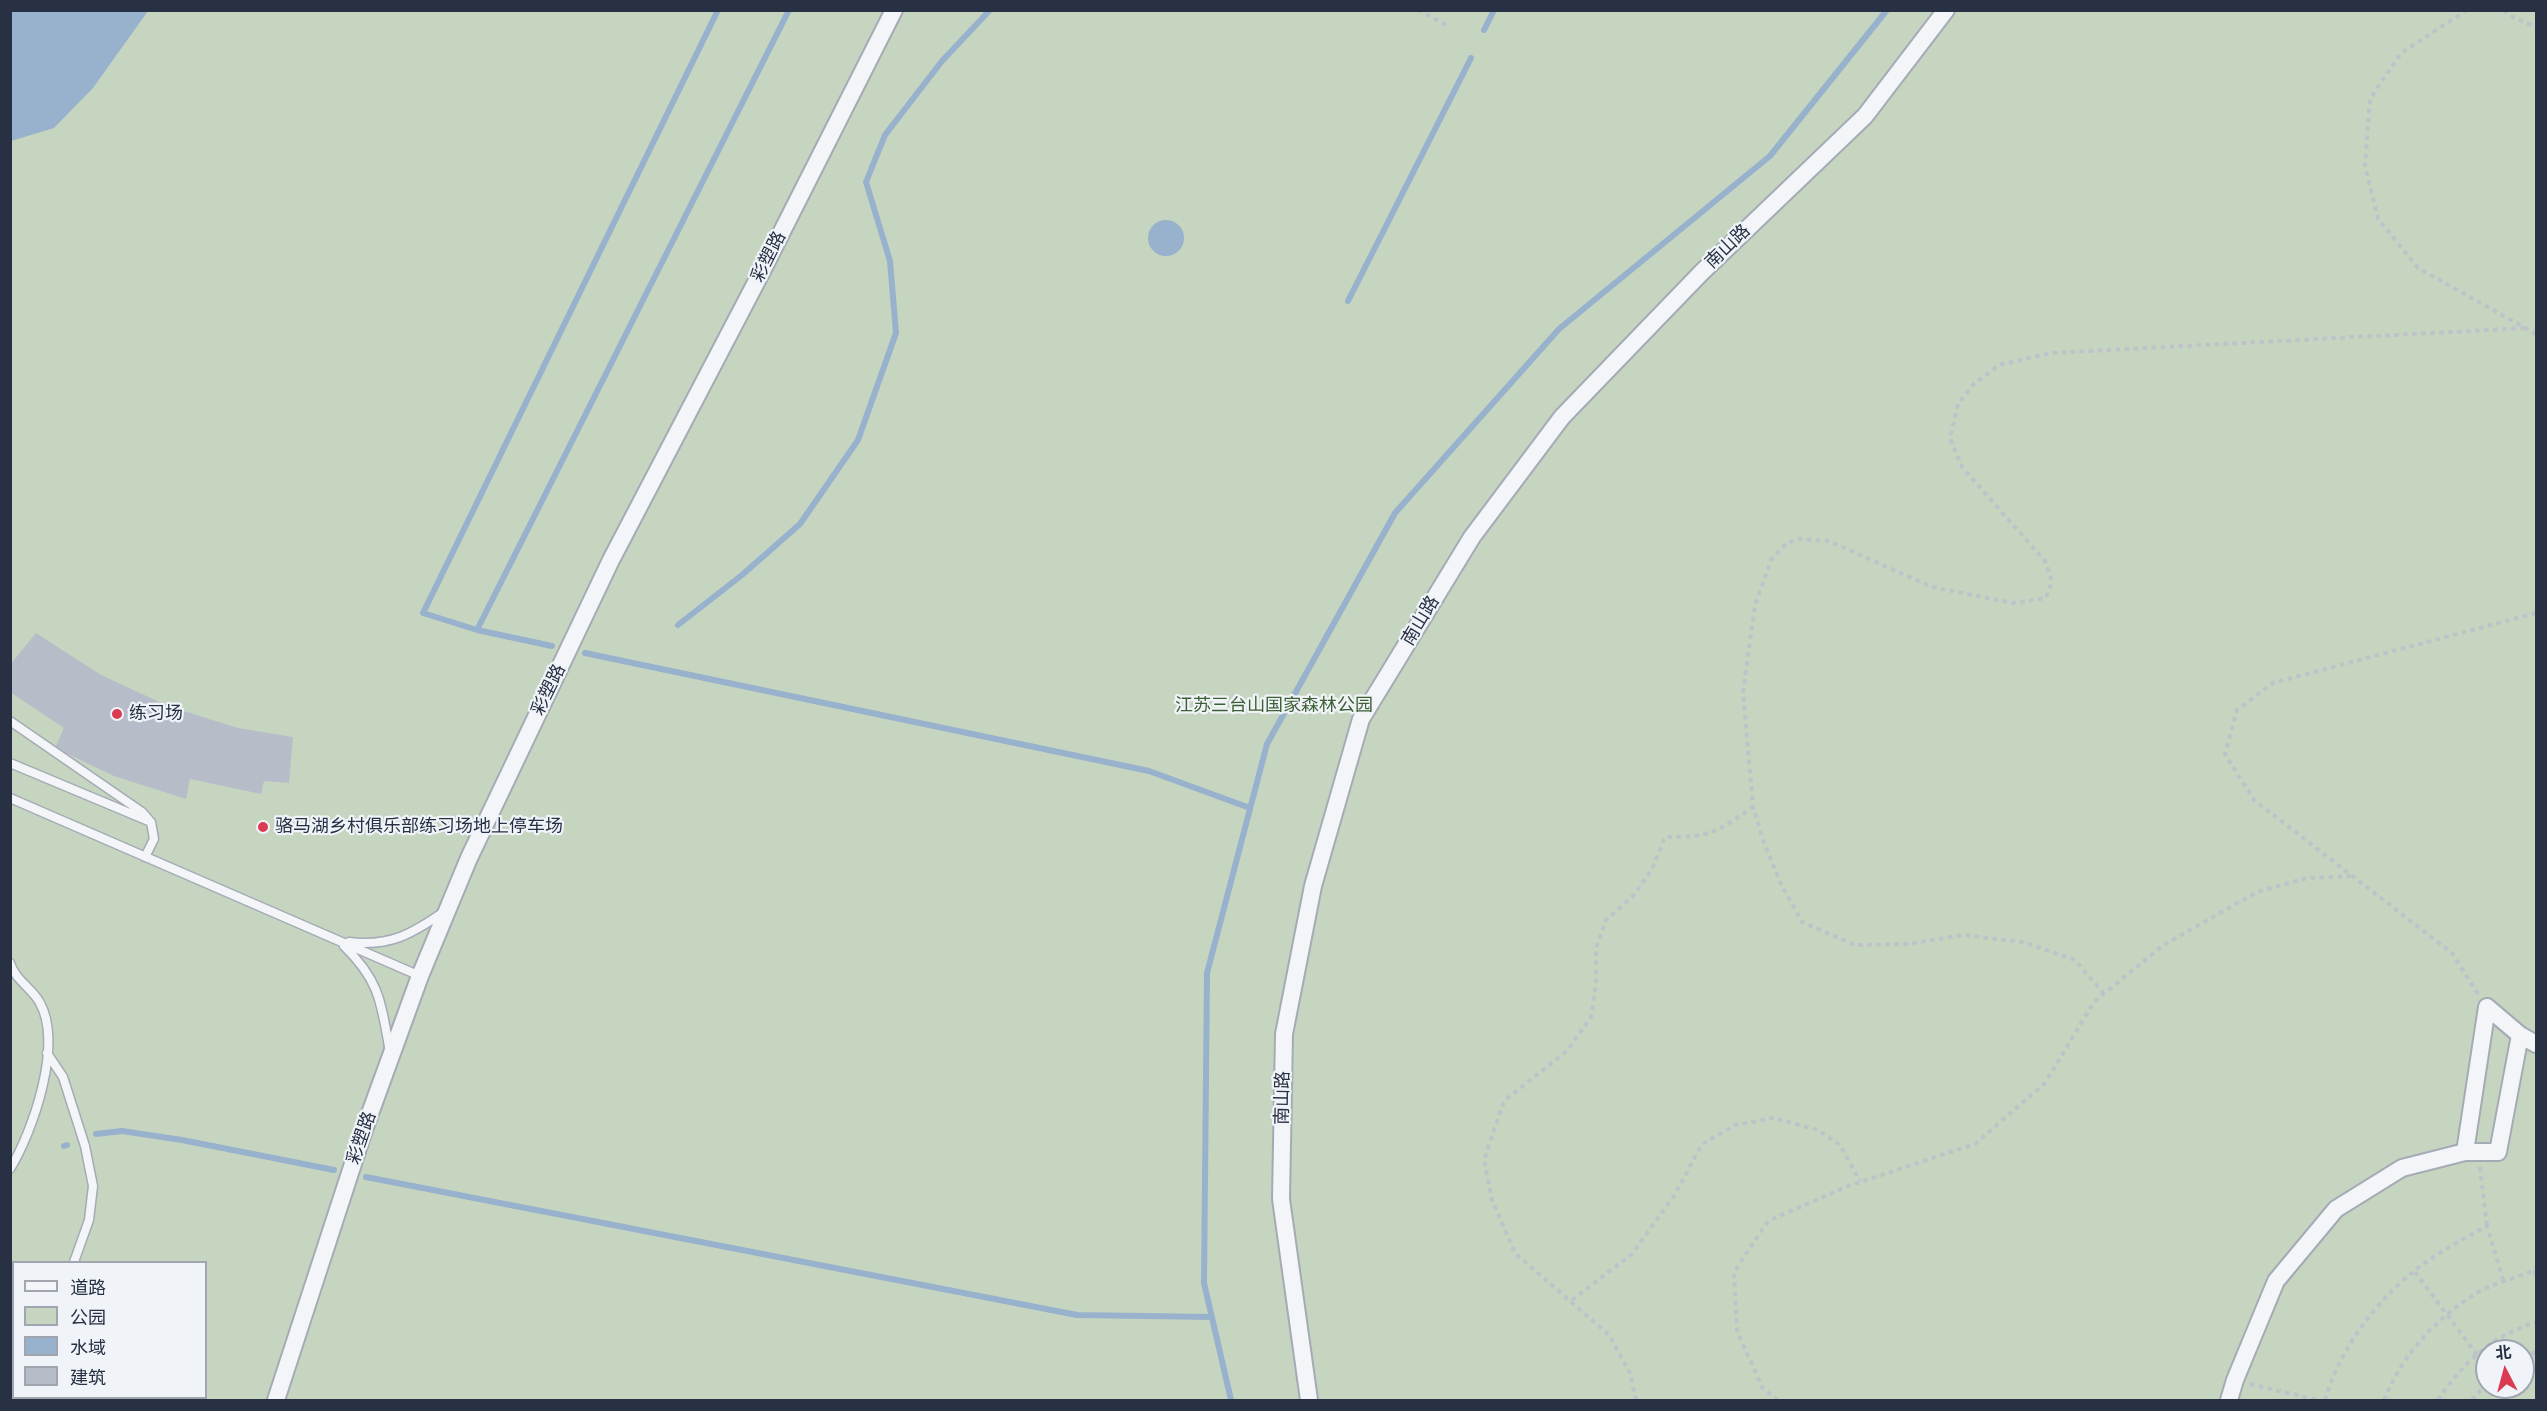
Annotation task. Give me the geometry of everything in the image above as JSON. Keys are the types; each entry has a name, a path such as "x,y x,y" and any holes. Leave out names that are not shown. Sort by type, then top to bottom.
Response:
{"street":[{"name":"彩塑路","path":"276,1401 300,1321 390,1058 420,976 469,858 611,560 761,273 894,10"},
{"name":"南山路","path":"1309,1401 1281,1199 1284,1034 1313,886 1361,719 1472,537 1562,417 1702,272 1865,116 1946,10"},
{"path":"2487,1007 2520,1035 2536,1044"},
{"path":"2472,1152 2487,1007"},
{"path":"2229,1401 2235,1380 2276,1281 2336,1209 2402,1168 2472,1152 2498,1152 2520,1035"}],"lane":[{"path":"10,721 142,812 151,822 154,839 145,857"},
{"path":"10,763 151,822"},
{"path":"10,798 420,976"},
{"path":"340,941 365,944 386,943 419,928 448,908"},
{"path":"340,941 362,963 373,981 380,998 390,1058"},
{"path":"10,963 13,972 40,1002 46,1016 49,1043 37,1112 22,1150 10,1169"},
{"path":"47,1053 63,1077 85,1146 93,1186 89,1220 75,1261"}],"path":[{"path":"1418,10 1446,25"},
{"path":"2467,10 2401,53 2370,99 2365,165 2378,219 2418,268 2536,334"},
{"path":"2504,10 2510,16 2536,27"},
{"path":"2104,994 2075,960 2023,942 1963,935 1908,944 1855,945 1802,922 1780,884 1753,807 1743,692 1755,605 1771,560 1787,543 1798,539 1829,541 1932,587 2013,603 2046,598 2052,581 2045,561 1962,467 1950,438 1958,404 1973,385 1999,365 2052,353 2526,328"},
{"path":"2487,1007 2452,953 2254,800 2225,754 2237,710 2273,683 2536,613"},
{"path":"1636,1401 1630,1373 1609,1335 1572,1300 1515,1253 1492,1200 1484,1160 1504,1101 1567,1051 1591,1017 1596,983 1596,948 1606,920 1634,895 1652,869 1665,837 1697,837 1717,832 1753,807"},
{"path":"1778,1401 1763,1389 1737,1331 1734,1272 1768,1221 1860,1182 1975,1144 2045,1083 2094,1002 2162,946 2257,892 2307,878 2353,876"},
{"path":"1572,1300 1632,1254 1674,1196 1702,1144 1735,1125 1773,1118 1818,1130 1840,1145 1860,1182"},
{"path":"2472,1152 2487,1226 2504,1283"},
{"path":"2325,1401 2336,1366 2365,1323 2396,1288 2433,1257 2487,1226"},
{"path":"2384,1401 2394,1376 2428,1330 2477,1293 2535,1270 2536,1278"},
{"path":"2415,1272 2475,1351"},
{"path":"2497,1339 2536,1322"},
{"path":"2438,1401 2455,1375 2475,1356"},
{"path":"2235,1380 2318,1401"}],"green space":[{"name":"江苏三台山国家森林公园","path":"10,11 2536,11 2536,1400 11,1400"}],"water":[{"path":"11,10 148,11 93,88 54,128 11,141"},
{"path":"1166,220 1179,225 1184,238 1179,251 1166,256 1153,251 1148,238 1153,225"}],"building":[{"name":"练习场","path":"36,633 101,675 168,706 238,728 293,737 289,783 264,781 261,794 190,779 186,799 114,776 55,748 64,728 10,692 10,665"}],"waterway":[{"path":"718,10 423,613 477,630 789,10"},
{"path":"678,625 742,575 800,524 858,440 896,333 890,261 866,182 885,135 942,61 990,10"},
{"path":"1484,30 1494,10"},
{"path":"1231,1400 1204,1283 1207,973 1267,744 1395,513 1559,329 1770,156 1887,10"},
{"path":"1348,301 1471,58"},
{"path":"477,630 552,646"},
{"path":"585,653 1149,771 1250,808"},
{"path":"96,1134 122,1131 182,1140 334,1170"},
{"path":"366,1177 1077,1315 1212,1317"}],"place":[{"name":"练习场","path":"117,714"},
{"name":"骆马湖乡村俱乐部练习场地上停车场","path":"263,827"}]}
